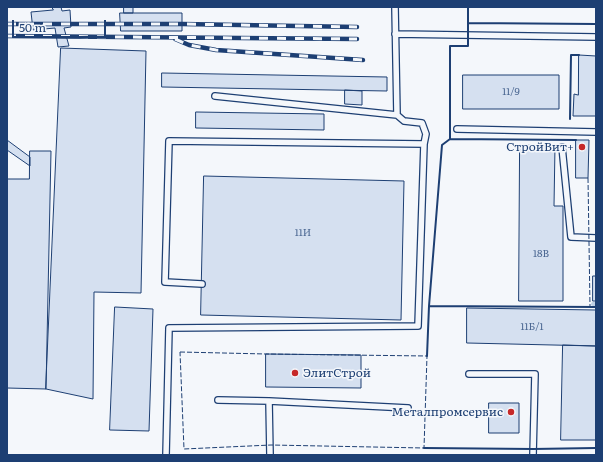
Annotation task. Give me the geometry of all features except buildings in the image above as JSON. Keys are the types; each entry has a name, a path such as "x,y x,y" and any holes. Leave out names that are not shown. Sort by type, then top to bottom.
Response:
{"lane":[{"path":"395,7 397,115"},
{"path":"395,34 596,37"},
{"path":"166,455 169,328 418,326 424,144 426,134 422,123 404,122 397,115 215,96"},
{"path":"457,129 596,132"},
{"path":"202,284 165,282 169,141 424,144"},
{"path":"562,147 571,237 596,238"},
{"path":"469,374 535,374 533,455"},
{"path":"218,400 408,408"},
{"path":"269,401 270,455"}],"railway":[{"path":"7,24 182,24 357,27"},
{"path":"7,36 357,39"},
{"path":"175,39 189,45 216,50 363,60"}],"fence":[{"path":"588,178 590,307"},
{"path":"180,352 427,356 424,448 271,445 184,449 180,352"}],"wall":[{"path":"468,7 468,23 596,24 596,7"},
{"path":"468,23 468,46 450,46 450,139 576,140"},
{"path":"570,119 571,55 579,55"},
{"path":"429,306 442,145 450,139"},
{"path":"427,356 429,306 596,307"},
{"path":"424,448 596,448"}],"place":[{"name":"СтройВит+","path":"582,147"},
{"name":"ЭлитСтрой","path":"295,373"},
{"name":"Металпромсервис","path":"511,412"}]}
